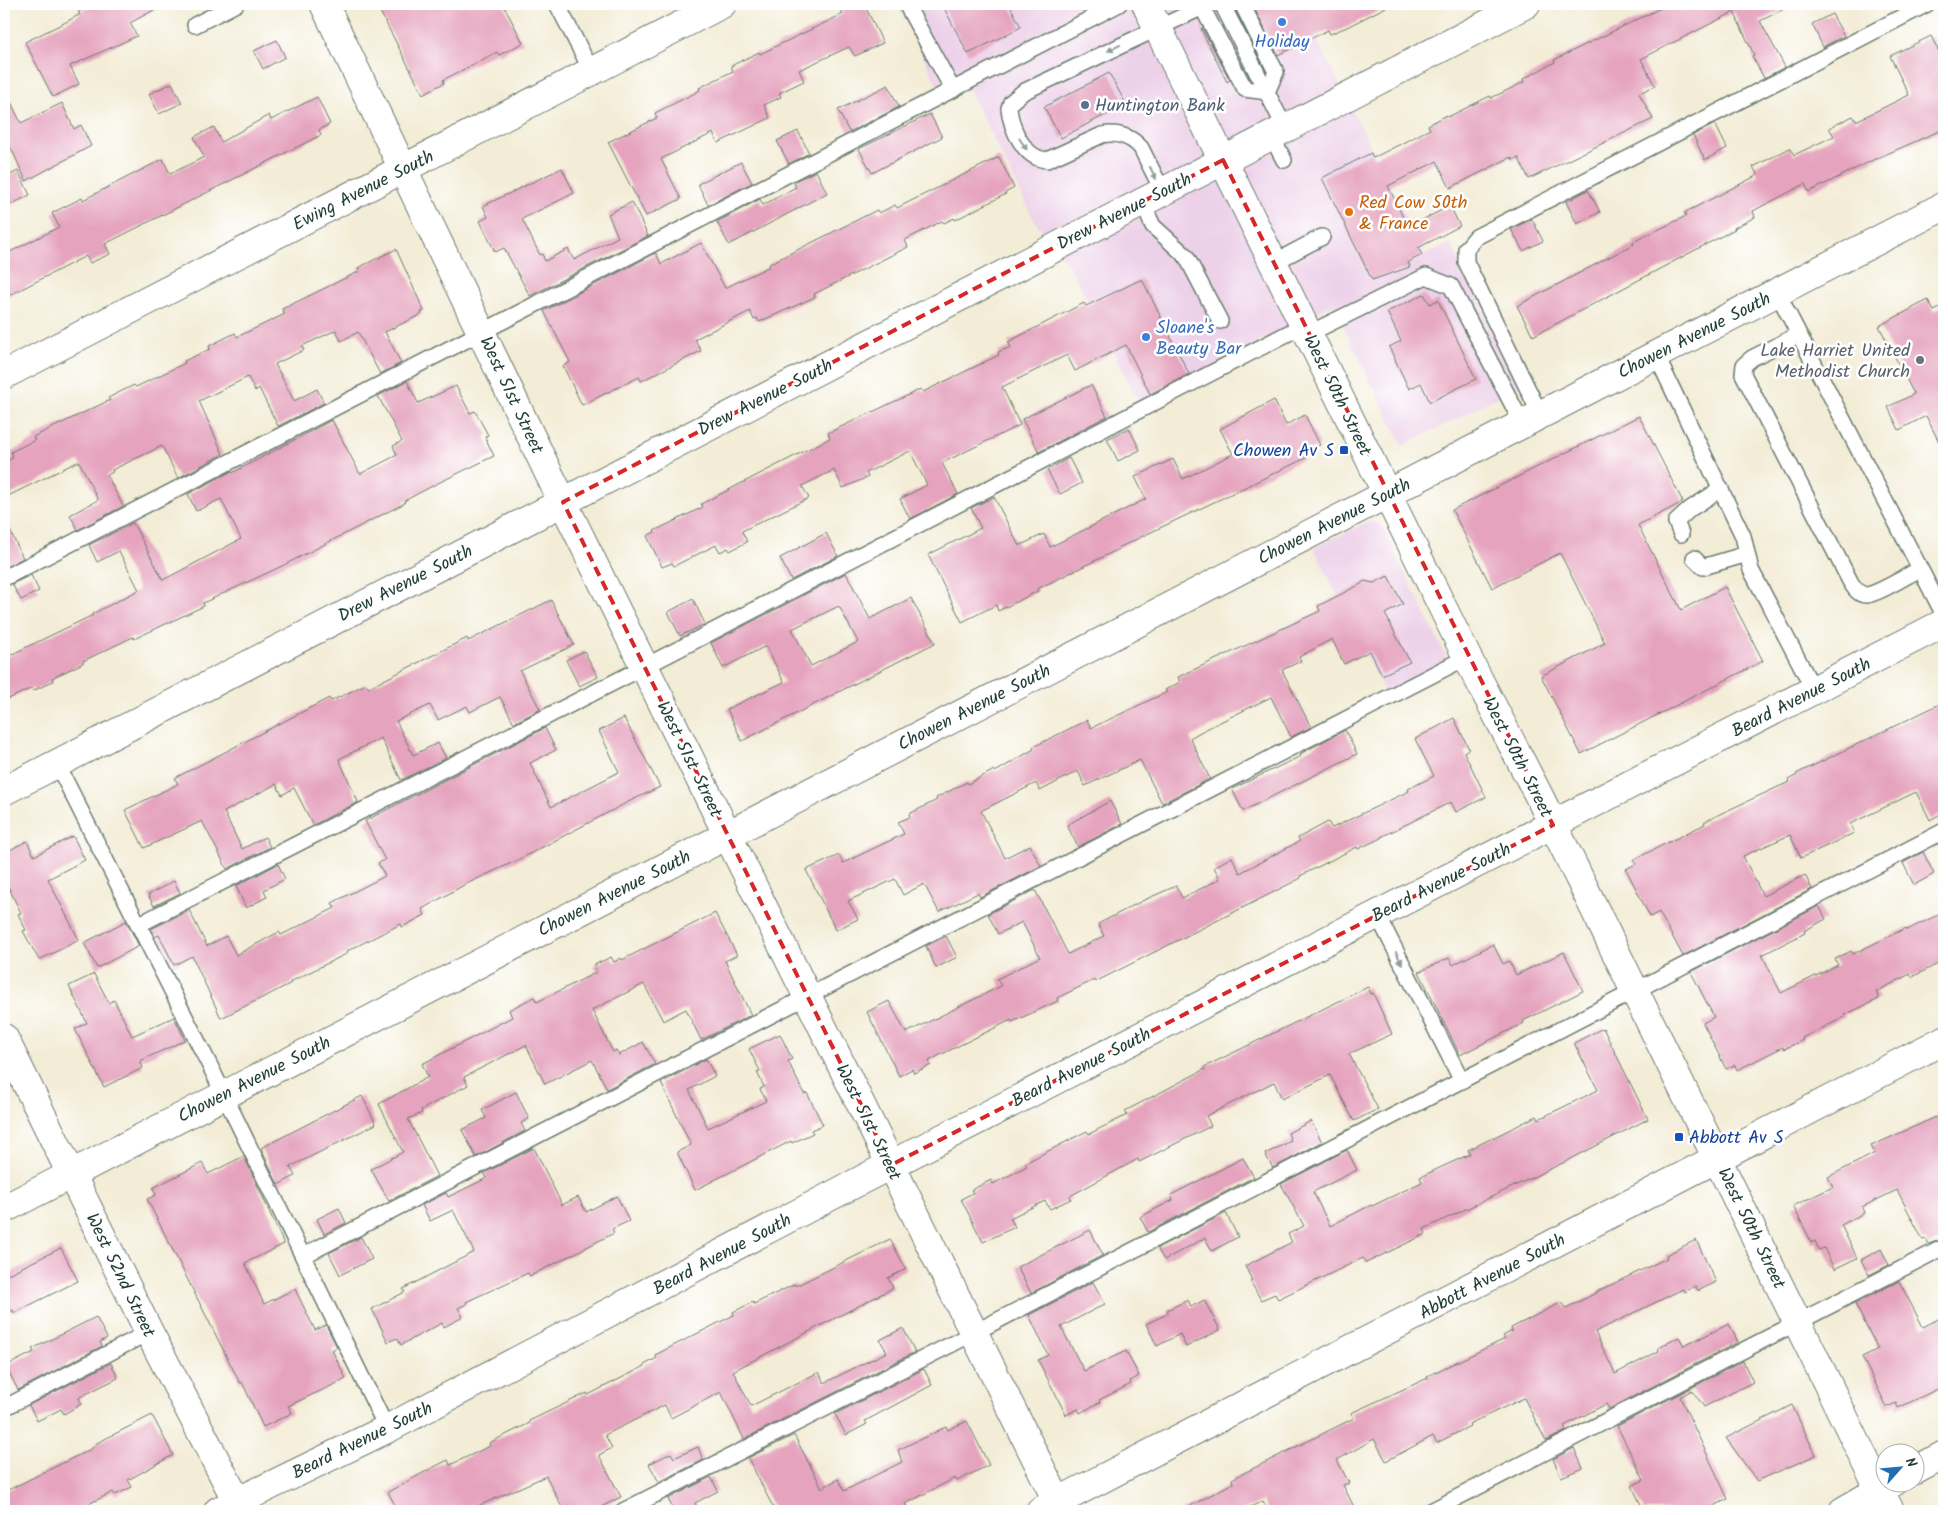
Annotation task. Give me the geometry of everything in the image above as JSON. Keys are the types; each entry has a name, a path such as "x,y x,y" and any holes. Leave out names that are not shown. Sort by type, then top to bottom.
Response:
{"street":[{"name":"West 51st Street","path":"324,4 563,502 974,1333 1053,1508"},
{"name":"Ewing Avenue South","path":"4,375 722,4"},
{"name":"West 50th Street","path":"1146,4 1467,657 1553,824 1717,1158 1888,1495"},
{"name":"Drew Avenue South","path":"4,791 1526,4"},
{"name":"Chowen Avenue South","path":"4,1208 1944,206"},
{"name":"Beard Avenue South","path":"232,1508 891,1165 1944,622"},
{"name":"West 52nd Street","path":"4,1038 149,1332 232,1508"},
{"name":"Abbott Avenue South","path":"1053,1508 1944,1040"},
{"path":"1926,1465 1944,1455"},
{"path":"1843,1511 1888,1495"}],"lane":[{"path":"195,25 236,4"},
{"path":"557,4 592,72"},
{"path":"906,4 952,90"},
{"path":"4,578 1119,4"},
{"path":"1222,4 1267,92 1284,160"},
{"path":"1242,4 1276,72 1267,92"},
{"path":"1531,418 1466,262 1466,249 1476,237 1927,4"},
{"path":"1220,321 1186,256 1153,226 1153,197 1141,148 1136,142 1119,134 1111,133 1102,135 1056,157 1039,160 1025,149 1016,134 1009,114 1009,108 1012,102 1023,92 1206,6 1245,89 1267,92"},
{"path":"1273,263 1322,237"},
{"path":"138,925 1306,329 1426,276 1451,286 1531,418"},
{"path":"1778,292 1798,335 1944,615"},
{"path":"1798,335 1752,358 1744,365 1743,374 1851,584 1864,595 1874,593 1920,569"},
{"path":"1656,355 1743,536 1751,570 1814,690"},
{"path":"1681,534 1676,522 1690,509 1721,489"},
{"path":"1694,558 1703,568 1747,554"},
{"path":"303,1256 1467,657"},
{"path":"57,764 224,1095 387,1429"},
{"path":"622,1511 974,1333 1944,831"},
{"path":"1377,914 1462,1081"},
{"path":"1430,1511 1944,1247"},
{"path":"4,1408 149,1332"}],"highlighted area":[{"path":"1223,160 1553,825 891,1165 563,502"}],"shaded area":[{"path":"897,4 1299,4 1425,255 1450,243 1521,385 1403,446 1332,304 1140,403 1073,272 1034,220 969,90 941,92"},
{"path":"1373,521 1382,526 1452,669 1390,703 1314,548"}],"building":[{"path":"95,4 165,4 130,23 137,36 70,66 79,84 53,97 25,42 68,21 80,14 78,12"},
{"path":"376,4 503,4 523,43 499,55 497,52 443,80 444,83 423,94"},
{"path":"855,4 864,4 883,43 855,56 849,47 799,70 804,81 779,93 781,97 764,105 770,118 718,143 713,133 661,159 681,199 646,216 608,142 657,118 655,113 733,71 731,66 843,14 841,10"},
{"path":"942,4 1009,4 1021,27 968,54"},
{"path":"1252,4 1392,4 1347,27 1330,34 1328,30 1278,55"},
{"path":"1669,4 1794,4 1760,21 1785,67 1764,78 1752,56 1754,55 1734,12 1641,59 1655,86 1639,93 1653,119 1529,179 1518,157 1513,160 1511,157 1450,188 1437,161 1388,186 1408,227 1450,206 1460,226 1418,248 1422,255 1408,262 1410,267 1372,280 1322,178 1371,153 1373,158 1430,129 1428,125 1447,115 1448,117 1490,96 1491,98 1524,82 1523,79 1555,62 1554,60"},
{"path":"1832,14 1844,36 1823,47 1812,24"},
{"path":"1201,29 1230,80 1227,82"},
{"path":"1931,36 1944,62 1944,129 1873,160 1809,192 1805,184 1753,211 1755,217 1735,229 1533,336 1517,306 1634,244 1633,242 1686,216 1684,213 1758,175 1753,167 1790,148 1794,155 1834,136 1829,128 1853,116 1856,121 1909,95 1890,56"},
{"path":"277,40 285,57 263,69 254,51"},
{"name":"Huntington Bank","path":"1109,73 1126,104 1061,138 1044,107"},
{"path":"172,83 182,103 159,114 149,94"},
{"path":"888,85 899,107 849,132 838,110"},
{"path":"4,88 21,123 62,103 74,129 81,125 91,146 26,181 4,132"},
{"path":"317,97 330,124 319,130 321,135 105,244 110,254 90,263 86,256 4,298 4,255 59,227 52,213 82,198 83,200 163,159 170,174 204,157 194,137 214,127 221,142 269,115 271,120"},
{"path":"930,114 942,137 872,173 859,149"},
{"path":"1715,124 1727,148 1705,160 1693,135"},
{"path":"798,131 809,153 789,164 777,141"},
{"path":"999,157 1014,188 1006,194 955,220 954,218 944,223 942,221 905,240 908,247 814,294 815,297 759,322 757,318 754,320 750,311 695,339 701,351 641,381 639,377 582,405 563,366 570,362 544,311 656,253 661,264 701,243 725,288 877,210 879,213 895,205 897,208"},
{"path":"741,162 752,183 708,205 698,184"},
{"path":"562,168 574,193 522,219 540,255 542,254 545,261 568,249 574,260 618,237 608,214 632,202 648,236 530,296 504,248 495,252 480,221 488,217 483,206"},
{"path":"18,171 30,195 4,208 4,178"},
{"path":"816,171 827,193 729,245 717,222 760,199 763,205 796,187 794,183 797,180"},
{"path":"1588,190 1600,212 1577,224 1566,202"},
{"path":"1532,219 1543,241 1523,251 1511,229"},
{"path":"396,249 424,311 421,312 422,314 385,332 401,363 380,374 358,332 341,341 336,330 302,346 304,350 275,364 294,401 317,389 324,403 278,426 259,388 255,391 248,377 199,401 223,454 178,478 162,446 112,470 113,472 107,475 123,506 78,530 70,515 98,500 79,461 4,498 4,462 13,458 11,452 35,440 33,437 110,400 108,398 134,385 136,387 185,363 184,361 210,349 209,346 235,333 237,337 285,314 282,309 360,271 358,268"},
{"path":"1142,279 1189,374 1150,394 1126,345 1075,371 1067,355 1002,387 1020,425 942,463 958,494 910,519 900,499 927,485 910,451 866,473 868,477 843,488 834,470 802,486 809,498 742,531 747,542 730,551 728,548 720,552 716,545 674,566 672,563 662,567 647,536 654,531 703,507 701,504 830,438 828,433 921,389 923,392 999,355 998,352 1011,347 1008,342 1084,303 1086,306"},
{"path":"1424,294 1430,304 1438,300 1476,379 1430,402 1421,383 1409,389 1389,347 1401,341 1387,312"},
{"name":"Lake Harriet United Methodist Church","path":"1928,300 1934,311 1944,306 1944,452 1926,416 1899,430 1888,407 1914,394 1879,326"},
{"path":"407,381 418,403 456,386 470,413 475,411 488,435 485,437 494,456 436,484 404,501 405,503 282,566 203,603 204,606 83,661 83,663 52,678 53,681 33,691 32,688 4,701 4,658 93,615 139,590 119,551 97,562 89,545 133,523 163,580 241,539 221,499 196,511 188,494 332,420 360,474 397,455 393,446 402,441 378,396"},
{"path":"1091,385 1107,416 1039,452 1022,419"},
{"path":"1274,400 1286,425 1305,415 1320,445 1305,452 1308,457 1118,548 998,611 996,605 962,622 928,555 981,528 971,508 994,497 1019,546 1044,534 1050,547 1146,499 1135,477 1173,459 1183,479 1233,454 1220,429"},
{"path":"1639,416 1683,502 1638,525 1681,610 1725,587 1763,661 1581,754 1541,676 1605,643 1560,553 1492,588 1452,510"},
{"path":"1129,428 1140,450 1118,461 1107,439"},
{"path":"1069,458 1082,483 1060,494 1047,470"},
{"path":"4,518 23,558 4,568"},
{"path":"826,533 838,556 791,580 780,558"},
{"path":"846,573 870,619 911,598 935,643 742,741 727,709 784,682 766,646 723,668 711,643","holes":["839,606 858,642 811,666 792,629"]},
{"path":"31,575 39,591 21,600 12,584"},
{"path":"1388,576 1403,604 1385,614 1410,662 1382,675 1370,651 1344,664 1332,639 1299,657 1301,661 1282,670 1311,727 1291,737 1271,697 1202,731 1190,738 1210,779 1162,803 1140,760 1085,786 1078,771 1040,791 1036,783 981,811 1005,858 1030,845 1041,866 980,897 978,893 939,912 924,884 903,895 895,879 848,901 858,919 836,930 806,870 839,855 843,863 904,834 898,822 910,817 909,814 937,800 936,798 994,770 995,772 1034,749 1033,747 1087,720 1091,728 1167,692 1165,690 1180,682 1178,677 1320,611 1318,606 1364,581 1374,583"},
{"path":"693,599 705,624 680,636 668,612"},
{"path":"551,600 574,645 520,671 540,709 537,711 514,723 500,697 470,712 467,706 438,720 430,705 396,721 413,755 438,743 446,758 401,780 381,738 339,759 358,802 313,825 294,788 282,795 276,784 224,812 242,849 265,837 270,847 227,869 202,821 144,848 125,810 178,784 175,778 329,698 331,701 366,684 368,688 467,638 468,641"},
{"path":"584,651 598,677 579,686 566,660"},
{"path":"1944,702 1944,812 1930,820 1916,792 1850,824 1854,833 1801,858 1790,835 1743,856 1763,896 1805,875 1812,889 1683,956 1659,912 1650,917 1626,869 1636,864 1633,860 1705,824 1704,822 1724,812 1789,782 1788,780 1796,774"},
{"path":"624,718 660,787 520,859 464,885 422,909 425,915 402,927 401,924 347,951 348,953 221,1018 192,956 174,965 159,935 155,937 151,929 189,910 207,946 226,936 236,955 279,932 281,935 335,908 332,903 385,876 378,863 385,860 365,821 545,728 556,750 530,763 551,807 619,772 599,731"},
{"path":"1454,718 1469,749 1464,752 1486,797 1456,812 1451,802 1381,838 1358,849 1357,847 1300,876 1301,878 1095,982 1094,980 1057,998 1058,1001 1012,1022 1011,1020 938,1056 929,1061 931,1065 914,1073 912,1069 899,1076 867,1012 889,1001 906,1033 1001,986 997,979 1040,957 1022,922 998,934 988,914 1035,890 1068,954 1104,936 1098,924 1142,901 1176,886 1182,898 1220,879 1214,867 1232,857 1240,873 1300,841 1298,838 1328,822 1332,828 1409,791 1408,789 1434,776 1415,739"},
{"path":"1345,730 1357,754 1243,811 1232,789 1301,756 1300,754"},
{"path":"1110,801 1122,824 1078,847 1067,825"},
{"path":"73,836 85,860 48,879 79,940 39,960 23,931 26,930 18,914 21,913 4,878 4,853 27,841 34,856"},
{"path":"1923,852 1934,874 1914,885 1903,863"},
{"path":"278,864 285,879 264,890 267,897 246,908 236,886"},
{"path":"174,881 180,893 154,906 148,895"},
{"path":"1819,906 1826,919 1804,931 1805,933 1762,955 1781,993 1838,965 1835,959 1851,951 1853,954 1944,912 1944,961 1912,977 1910,974 1876,992 1879,999 1844,1015 1845,1017 1802,1038 1803,1040 1784,1049 1783,1047 1737,1070 1735,1065 1726,1069 1703,1023 1714,1017 1691,972"},
{"path":"715,913 737,955 725,961 751,1015 701,1040 686,1009 663,1021 644,984 592,1010 613,1052 616,1050 619,1055 643,1042 655,1064 607,1089 592,1060 545,1084 526,1045 464,1077 468,1085 421,1110 422,1113 408,1119 437,1176 389,1201 371,1169 403,1152 379,1104 428,1077 422,1064 512,1017 509,1010 534,997 537,1002 597,972 594,965 611,957 614,962 621,958 622,960"},
{"path":"126,921 139,946 97,968 84,943"},
{"path":"946,936 957,957 936,968 926,946"},
{"path":"1493,944 1503,964 1509,961 1516,975 1564,952 1583,991 1460,1055 1419,972 1449,958 1453,965"},
{"path":"94,974 109,1003 114,1000 132,1036 174,1017 185,1040 140,1061 143,1068 104,1087 75,1029 87,1023 69,986"},
{"path":"1368,987 1371,994 1373,993 1392,1034 1349,1054 1378,1109 1354,1121 1330,1075 1282,1099 1274,1082 1206,1116 1211,1126 1139,1162 1138,1159 1070,1196 1071,1199 1050,1209 1045,1201 1010,1218 1015,1227 983,1242 961,1199 973,1193 971,1190 991,1180 993,1184 1027,1166 1025,1163 1087,1131 1089,1134 1127,1115 1125,1111 1205,1069 1204,1067"},
{"path":"1603,1028 1648,1119 1567,1161 1424,1229 1426,1234 1366,1263 1363,1258 1278,1299 1275,1294 1261,1300 1250,1281 1252,1280 1245,1266 1292,1242 1288,1234 1304,1226 1281,1184 1347,1150 1357,1170 1313,1192 1330,1226 1422,1182 1420,1177 1470,1154 1468,1150 1537,1116 1539,1119 1598,1090 1574,1043"},
{"path":"780,1034 792,1059 788,1061 804,1094 807,1093 823,1125 811,1130 813,1133 792,1143 791,1141 695,1190 677,1152 691,1145 661,1083 706,1059 715,1076 689,1090 708,1128 766,1101 760,1089 764,1087 757,1072 760,1071 749,1049"},
{"path":"516,1092 529,1119 521,1123 525,1131 476,1157 462,1130 486,1118 482,1110"},
{"path":"362,1096 376,1124 290,1167 295,1176 278,1185 261,1148"},
{"path":"1936,1117 1937,1120 1944,1117 1944,1238 1929,1244 1926,1239 1923,1240 1897,1190 1862,1207 1864,1213 1841,1225 1857,1258 1834,1269 1824,1248 1819,1250 1815,1241 1812,1243 1793,1206 1833,1187 1828,1177 1875,1153 1871,1146"},
{"path":"1311,1121 1322,1142 1273,1168 1265,1154 1291,1141 1288,1133"},
{"path":"534,1148 562,1205 578,1197 586,1212 617,1196 629,1221 612,1229 614,1233 530,1276 528,1273 466,1302 467,1304 458,1308 463,1317 444,1327 442,1323 401,1345 397,1338 388,1342 372,1309 405,1292 403,1289 474,1252 453,1210 430,1221 422,1205 446,1193 448,1197 487,1178 484,1173"},
{"path":"244,1156 284,1244 245,1263 264,1304 295,1289 315,1330 326,1325 337,1347 332,1350 346,1379 288,1406 292,1413 263,1427 242,1382 240,1383 147,1199 156,1195 153,1188 202,1163 208,1174"},
{"path":"1243,1158 1254,1177 1148,1232 1140,1217 1173,1200 1171,1195"},
{"path":"339,1208 346,1223 324,1234 317,1219"},
{"path":"1226,1213 1238,1237 1212,1251 1205,1238 1164,1260 1157,1248"},
{"path":"1090,1230 1103,1255 1031,1293 1017,1267"},
{"path":"361,1237 372,1259 340,1275 329,1253"},
{"path":"890,1239 906,1269 888,1278 893,1288 733,1371 751,1406 819,1372 824,1383 887,1352 880,1340 903,1328 915,1352 744,1439 721,1392 671,1418 665,1405 605,1435 612,1448 599,1455 621,1497 593,1511 564,1511 546,1476 467,1511 398,1511 388,1492 448,1460 450,1465 490,1446 489,1443 530,1423 529,1421 587,1393 588,1395 645,1366 657,1358 655,1355 734,1315 733,1312 795,1284 796,1286"},
{"path":"1696,1240 1716,1282 1698,1291 1695,1286 1685,1292 1683,1289 1595,1332 1615,1374 1659,1351 1658,1348 1679,1337 1684,1346 1729,1324 1738,1342 1609,1409 1606,1404 1564,1426 1566,1431 1546,1441 1524,1398 1469,1424 1470,1426 1437,1443 1433,1436 1386,1461 1374,1439 1337,1460 1349,1483 1343,1485 1356,1511 1268,1511 1263,1501 1241,1511 1181,1511 1233,1483 1232,1479 1354,1418 1351,1413 1428,1378 1427,1376 1505,1339 1503,1336 1512,1331 1511,1328 1562,1302 1566,1308 1667,1258 1666,1255"},
{"path":"61,1248 78,1281 14,1313 13,1310 4,1315 4,1276"},
{"path":"1881,1249 1889,1265 1869,1275 1861,1260"},
{"path":"1899,1281 1923,1327 1944,1316 1944,1386 1898,1408 1896,1403 1887,1407 1862,1357 1878,1349 1855,1304"},
{"path":"1093,1282 1105,1304 1061,1327 1084,1371 1126,1351 1139,1376 1130,1381 1131,1384 1099,1400 1100,1402 1080,1413 1078,1409 1066,1415 1038,1360 1048,1355 1029,1315"},
{"path":"1188,1300 1191,1307 1204,1300 1220,1330 1186,1347 1180,1334 1157,1346 1146,1324 1169,1313 1167,1310"},
{"path":"96,1317 107,1338 100,1342 102,1346 18,1390 6,1366 34,1352 32,1349"},
{"path":"1743,1361 1753,1382 1704,1407 1692,1390 1680,1397 1728,1499 1704,1511 1644,1511 1632,1486 1644,1480 1617,1426"},
{"path":"111,1363 118,1378 80,1397 81,1404 64,1414 61,1409 37,1421 29,1405"},
{"path":"924,1369 932,1385 865,1421 867,1424 846,1435 835,1414"},
{"path":"1792,1405 1816,1455 1757,1481 1726,1438"},
{"path":"152,1415 173,1455 128,1480 132,1487 115,1495 113,1492 74,1511 4,1511 4,1492 91,1449 95,1444"},
{"path":"967,1421 989,1465 957,1481 955,1478 905,1504 909,1511 775,1511 748,1458 794,1435 822,1488 838,1479 844,1491 902,1462 898,1450 946,1427 948,1430"},
{"path":"698,1447 703,1460 659,1482 649,1464 671,1453 674,1458"},
{"path":"1574,1448 1583,1468 1561,1477 1553,1459"},
{"path":"711,1477 718,1491 695,1503 699,1511 674,1511 668,1499"}],"place":[{"name":"Holiday","path":"1282,22"},
{"name":"Huntington Bank","path":"1085,105"},
{"name":"Red Cow 50th & France","path":"1349,212"},
{"name":"Sloane's Beauty Bar","path":"1146,337"},
{"name":"Lake Harriet United Methodist Church","path":"1920,360"},
{"name":"Chowen Av S","path":"1344,450"},
{"name":"Abbott Av S","path":"1679,1137"}]}
